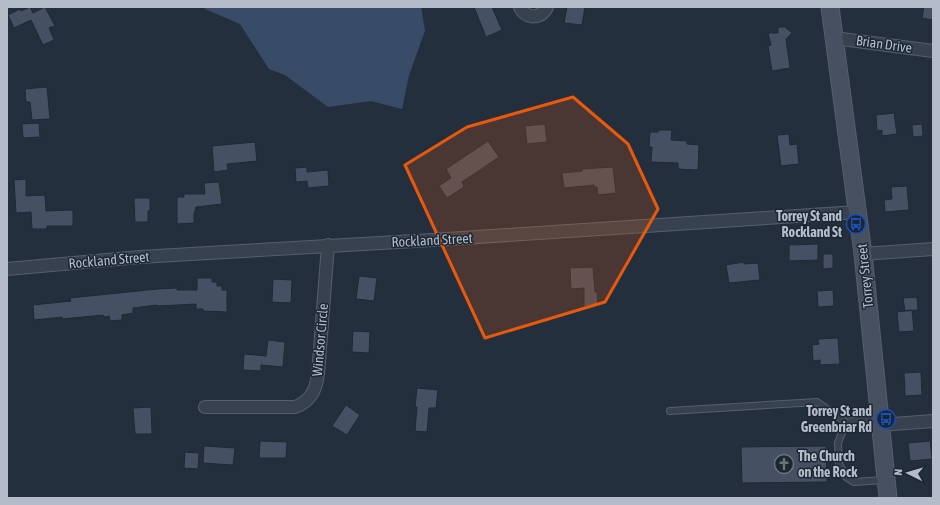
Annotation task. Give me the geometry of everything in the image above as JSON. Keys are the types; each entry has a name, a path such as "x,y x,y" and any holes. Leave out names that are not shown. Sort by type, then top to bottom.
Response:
{"main road":[{"name":"Torrey Street","path":"830,7 863,254 888,498"}],"street":[{"path":"520,7 525,14 534,17 543,13 547,7"},
{"name":"Brian Drive","path":"834,38 933,51"},
{"name":"Rockland Street","path":"7,270 140,257 448,239 857,212"},
{"name":"Windsor Circle","path":"205,407 295,407 304,403 310,397 315,389 318,374 328,245"},
{"path":"863,254 933,249"},
{"path":"880,421 933,421"}],"lane":[{"path":"670,411 817,402 846,422 880,421"},
{"path":"846,422 838,442 839,464 846,477 854,482 886,480"}],"highlighted area":[{"path":"573,97 628,144 658,209 605,302 485,338 405,165 467,127"}],"water":[{"path":"204,7 421,7 425,31 409,75 402,109 371,101 328,107 285,75 269,69 240,24 205,9"}],"building":[{"path":"30,7 33,13 45,7 55,26 49,28 54,40 43,45 31,20 14,28 8,15 20,9 21,11"},
{"path":"474,7 492,7 502,30 486,37"},
{"path":"567,7 585,7 582,25 564,23"},
{"path":"924,7 933,7 933,20 922,18"},
{"path":"778,27 785,27 792,33 786,39 790,68 772,71 768,46 771,45 768,33 778,33"},
{"path":"47,87 50,119 32,120 30,102 26,102 25,89"},
{"path":"894,113 897,134 882,136 882,130 877,131 876,115"},
{"path":"39,123 40,137 23,138 22,124"},
{"path":"545,124 547,142 527,144 525,126"},
{"path":"922,124 923,136 913,137 912,125"},
{"path":"658,130 672,130 671,140 687,141 687,144 699,145 698,170 678,169 678,163 651,162 652,147 649,147 650,132 658,132"},
{"path":"789,134 790,145 797,144 799,164 781,166 777,135"},
{"path":"488,141 499,157 462,182 464,187 447,198 439,186 451,178 446,169"},
{"path":"255,142 257,161 227,164 228,170 214,172 212,146"},
{"path":"307,167 307,172 328,170 329,186 308,188 307,181 296,182 295,168"},
{"path":"613,167 616,193 598,195 597,187 594,187 594,185 564,188 562,173 582,171 582,169"},
{"path":"26,179 26,196 45,195 46,211 73,210 73,226 47,226 47,229 32,229 31,212 16,213 14,180"},
{"path":"219,182 222,204 196,207 194,223 177,224 177,197 184,197 184,194 205,194 204,183"},
{"path":"907,186 909,210 885,212 884,200 892,199 891,187"},
{"path":"134,198 150,198 148,222 135,222"},
{"path":"818,244 818,260 789,261 789,245"},
{"path":"823,254 833,254 833,268 823,269"},
{"path":"744,262 744,264 758,263 760,280 729,283 726,265"},
{"path":"593,267 598,306 584,307 584,288 571,289 570,268"},
{"path":"359,276 377,278 374,301 356,299"},
{"path":"197,278 212,278 212,282 217,282 217,286 222,286 222,290 227,290 227,312 203,311 203,309 196,309 196,304 157,305 133,308 133,313 122,315 122,320 110,321 109,316 104,317 103,315 34,320 33,305 71,301 70,298 157,289 177,288 177,290 197,290"},
{"path":"273,279 292,280 291,303 272,302"},
{"path":"833,290 834,306 818,307 817,291"},
{"path":"917,297 918,310 905,311 903,298"},
{"path":"912,310 914,331 899,332 897,312"},
{"path":"353,331 370,332 369,353 352,352"},
{"path":"838,338 840,364 820,365 820,360 813,361 812,345 819,344 818,339"},
{"path":"268,340 285,342 283,367 261,365 261,371 243,370 244,354 266,356"},
{"path":"921,372 922,395 905,396 904,373"},
{"path":"417,388 438,390 436,408 429,408 427,432 415,431"},
{"path":"346,405 360,415 347,435 332,426"},
{"path":"151,407 152,434 135,434 133,408"},
{"path":"260,441 287,442 286,458 259,458"},
{"path":"930,441 932,459 910,461 908,443"},
{"path":"204,446 235,448 233,465 203,463"},
{"name":"The Church on the Rock","path":"826,446 827,482 742,483 741,447"},
{"path":"185,452 199,453 198,469 184,468"}],"place":[{"name":"Torrey St and Rockland St","path":"856,224"},
{"name":"Torrey St and Greenbriar Rd","path":"886,419"},
{"name":"The Church on the Rock","path":"784,464"}]}
